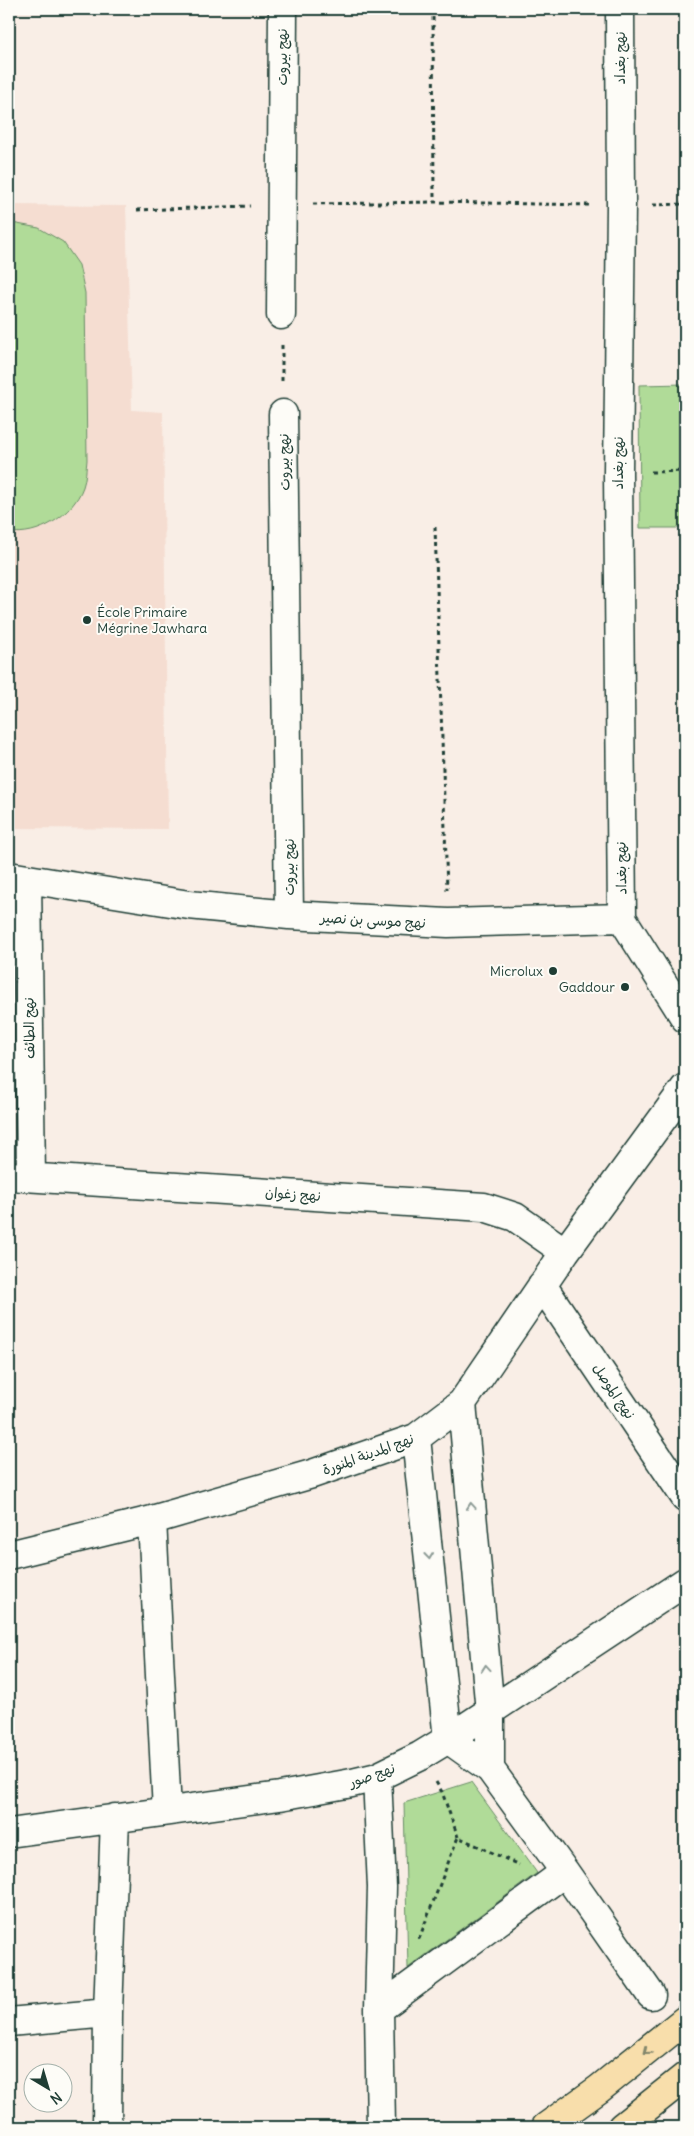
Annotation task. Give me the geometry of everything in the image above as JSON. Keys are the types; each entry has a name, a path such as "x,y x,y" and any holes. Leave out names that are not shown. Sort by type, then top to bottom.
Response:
{"highway":[{"path":"546,2127 599,2090 685,2020"},
{"path":"622,2127 685,2077"}],"street":[{"name":"نهج بيروت","path":"281,315 283,9"},
{"name":"نهج بغداد","path":"620,9 621,205 618,483 622,918"},
{"name":"نهج بيروت","path":"283,414 289,915"},
{"name":"نهج موسى بن نصير","path":"18,878 189,905 289,915 448,923 622,918"},
{"name":"نهج الطائف","path":"18,878 20,1176"},
{"path":"622,918 685,1018"},
{"name":"نهج المدينة المنورة","path":"9,1555 152,1520 312,1474 416,1438 462,1403 565,1252 685,1088"},
{"name":"نهج زغوان","path":"20,1176 484,1207 515,1216 565,1252"},
{"name":"نهج الموصل","path":"542,1285 685,1497"},
{"path":"462,1403 490,1712 490,1769"},
{"path":"416,1438 448,1739 490,1769 651,1995"},
{"path":"152,1520 167,1810"},
{"name":"نهج صور","path":"9,1833 280,1796 376,1777 420,1756 448,1739 684,1587"},
{"path":"376,1777 382,1887 379,2009 380,2127"},
{"path":"107,2127 108,2013 115,1818"},
{"path":"379,2009 565,1872"},
{"path":"9,2022 108,2013"}],"path":[{"path":"433,9 434,202"},
{"path":"138,210 434,202 621,205 685,204"},
{"name":"نهج بيروت","path":"281,315 283,414"},
{"path":"435,527 448,923"},
{"path":"418,1940 458,1837 442,1792 420,1756"},
{"path":"458,1837 537,1873 565,1872"}],"shaded area":[{"name":"École Primaire Mégrine Jawhara","path":"9,205 126,206 132,410 163,412 168,829 9,828"}],"green space":[{"path":"9,224 39,228 63,242 79,265 85,293 87,460 84,484 78,497 63,515 43,527 20,533 9,532"},
{"path":"685,384 685,528 640,528 639,385"},
{"path":"471,1782 537,1873 408,1968 404,1803"}],"place":[{"name":"École Primaire Mégrine Jawhara","path":"87,620"},
{"name":"Microlux","path":"553,971"},
{"name":"Gaddour","path":"625,987"}]}
